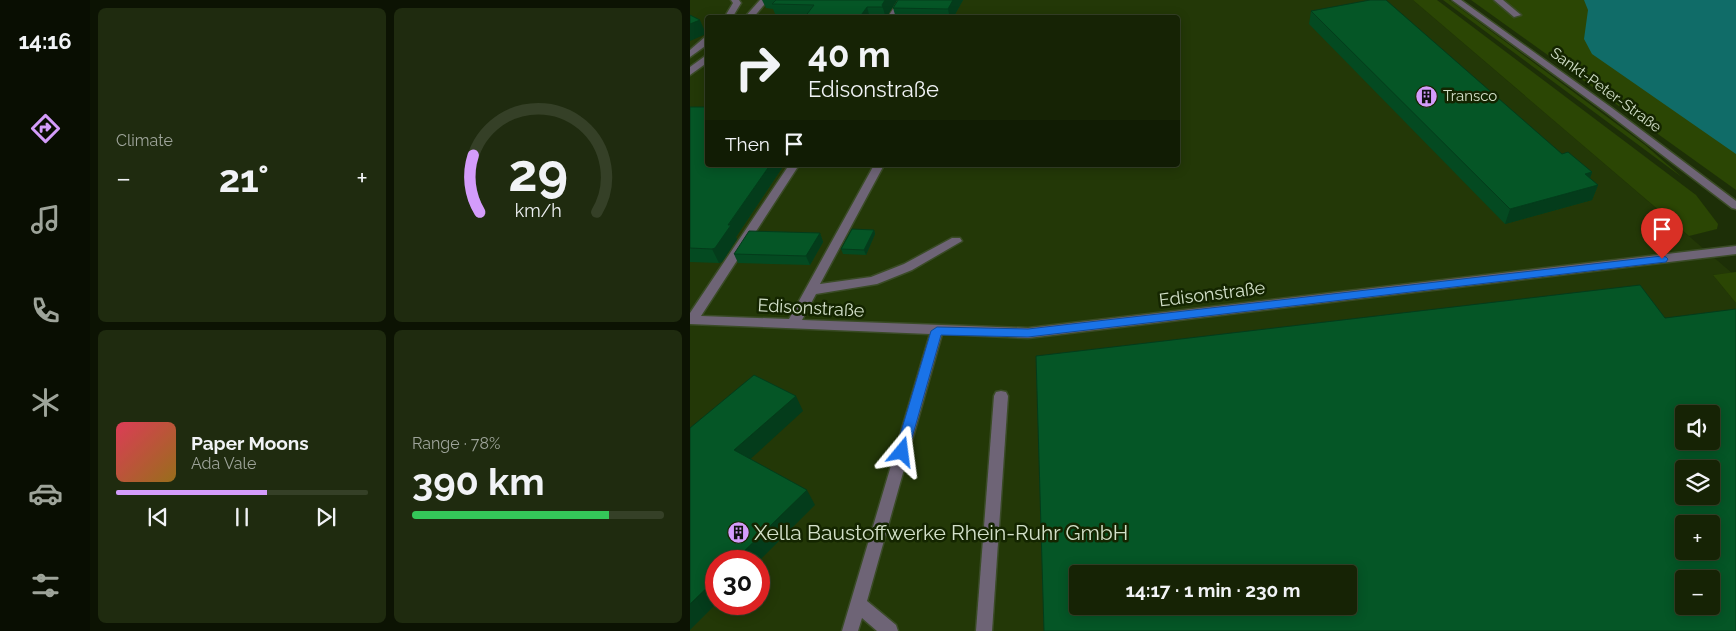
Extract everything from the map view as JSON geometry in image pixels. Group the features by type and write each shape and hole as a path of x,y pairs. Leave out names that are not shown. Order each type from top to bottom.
{"street":[{"path":"730,15 737,3 735,0"},
{"path":"751,15 764,0"},
{"path":"893,15 903,0"},
{"name":"Sankt-Peter-Straße","path":"1456,0 1609,110 1736,206"},
{"path":"1498,0 1517,15"},
{"path":"690,54 705,42"},
{"path":"690,72 705,59"},
{"path":"691,320 793,167"},
{"path":"793,324 878,167"},
{"path":"811,290 873,281 908,267 956,241"},
{"name":"Edisonstraße","path":"691,320 937,331 1028,333 1736,250"},
{"path":"850,631 937,331"},
{"path":"984,631 1001,396"},
{"path":"858,604 890,631"}],"shaded area":[{"path":"690,0 1413,0 1732,273 1713,275 1736,303 1736,631 690,631"},
{"path":"1413,0 1437,0 1696,195 1718,224 1717,229 1689,236"},
{"path":"1443,0 1449,0 1645,145 1683,178"},
{"path":"1471,0 1736,0 1736,190"},
{"path":"1736,272 1736,303 1713,275"}],"water":[{"path":"1584,0 1736,0 1736,154 1592,54 1584,39 1588,10"}],"building":[{"path":"776,0 885,0 882,5 883,7 867,7 861,15 806,15 814,5 772,4"},
{"path":"898,0 953,0 948,9 893,8"},
{"name":"Transco","path":"1370,0 1386,0 1562,154 1568,152 1592,172 1585,174 1598,185 1510,209 1311,11"},
{"path":"690,15 700,20 690,24"},
{"path":"690,107 705,107 705,167 769,167 728,225 731,225 715,248 690,248"},
{"path":"852,229 874,230 864,250 841,249"},
{"path":"749,231 820,233 806,256 734,254"},
{"path":"1640,285 1665,318 1736,309 1736,631 1044,631 1036,356"},
{"name":"Xella Baustoffwerke Rhein-Ruhr GmbH","path":"754,375 796,396 734,450 807,490 745,550 705,550 705,590 690,604 690,428"}],"place":[{"name":"Transco","path":"1427,96"},
{"name":"Xella Baustoffwerke Rhein-Ruhr GmbH","path":"738,533"}],"route":[{"path":"902,452 937,331 1028,333 1662,259"}]}
